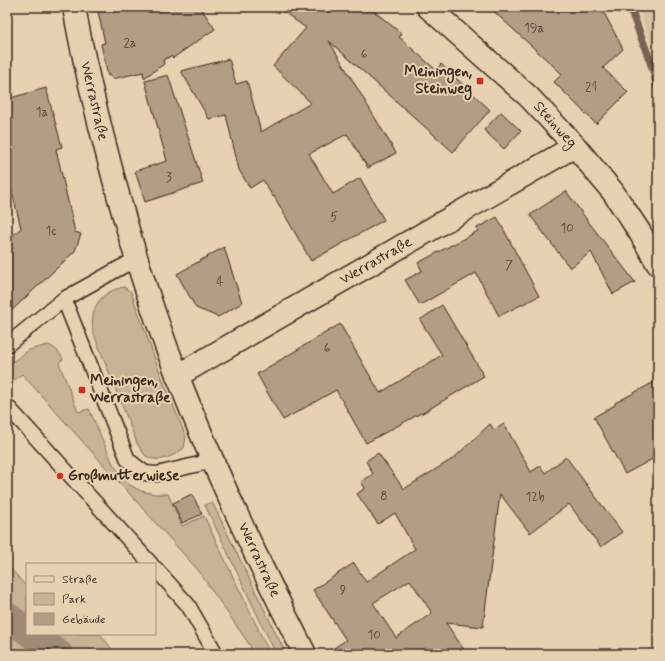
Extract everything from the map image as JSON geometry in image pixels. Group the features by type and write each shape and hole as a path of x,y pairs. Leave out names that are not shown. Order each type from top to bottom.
{"street":[{"name":"Werrastraße","path":"74,7 96,114 136,258 177,376 212,461 266,577 305,654"},
{"name":"Steinweg","path":"428,7 529,97 574,146 614,192 658,264"},
{"name":"Werrastraße","path":"177,376 574,146"}],"lane":[{"path":"7,345 64,299 136,258"},
{"path":"64,299 128,460 145,473 158,474 212,461"},
{"path":"7,406 150,563"},
{"path":"156,569 188,605 216,654"}],"shaded area":[{"path":"638,7 658,7 658,66"}],"green space":[{"path":"124,287 131,292 160,373 186,437 184,448 176,454 166,458 151,458 142,452 137,443 93,332 93,316 98,302 108,293 115,289"},
{"path":"48,345 57,350 63,359 59,363 78,412 89,409 113,464 128,484 141,491 155,494 168,494 182,526 204,516 270,654 245,654 251,647 198,570 22,374 7,387 7,366 29,350"},
{"path":"212,502 286,654 276,654 205,505"},
{"path":"7,565 26,586 26,635 101,635 116,654 7,654"}],"building":[{"path":"97,7 200,7 215,29 173,58 171,56 163,60 164,64 144,78 143,72 112,79 111,75 108,76 101,44 105,43"},
{"path":"277,7 369,7 402,34 399,37 436,70 441,64 490,110 453,152 329,41 396,153 368,168 347,134 309,154 333,194 360,178 384,220 311,261 274,196 273,197 263,180 250,188 239,170 226,115 209,119 181,71 229,59 236,84 247,81 261,132 311,103 273,66 306,28"},
{"path":"489,7 601,7 623,49 603,68 628,92 596,124 554,82 562,74"},
{"path":"168,75 203,183 145,202 135,171 167,161 145,81"},
{"path":"46,88 62,147 56,149 75,232 81,234 75,251 7,315 7,241 21,228 7,171 7,99"},
{"path":"501,112 521,131 504,149 484,130"},
{"path":"566,191 635,282 613,294 591,252 570,268 530,215"},
{"path":"497,217 539,296 499,316 476,273 420,305 405,280 422,271 418,263 478,231 477,228"},
{"path":"224,247 242,303 218,317 196,308 177,274"},
{"path":"442,305 484,376 421,414 366,443 336,390 283,420 257,374 340,324 380,393 442,355 420,320"},
{"path":"658,380 658,456 625,474 594,417 615,405 615,403"},
{"path":"490,424 494,430 504,424 531,472 540,466 545,473 566,457 622,532 601,547 569,504 530,533 500,494 483,627 446,623 467,654 325,654 346,640 313,590 354,563 366,582 415,549 395,513 378,524 357,494 365,488 361,482 373,474 366,461 378,453 404,489 454,458","holes":["410,580 432,613 396,638 373,603"]},
{"path":"192,494 202,514 182,523 173,503"}],"waterway":[{"path":"630,7 653,69 658,89"},
{"path":"7,616 26,630"},
{"path":"32,635 59,654"}],"place":[{"name":"Meiningen, Steinweg","path":"480,81"},
{"name":"Meiningen, Werrastraße","path":"82,390"},
{"name":"Großmutterwiese","path":"60,476"}]}
